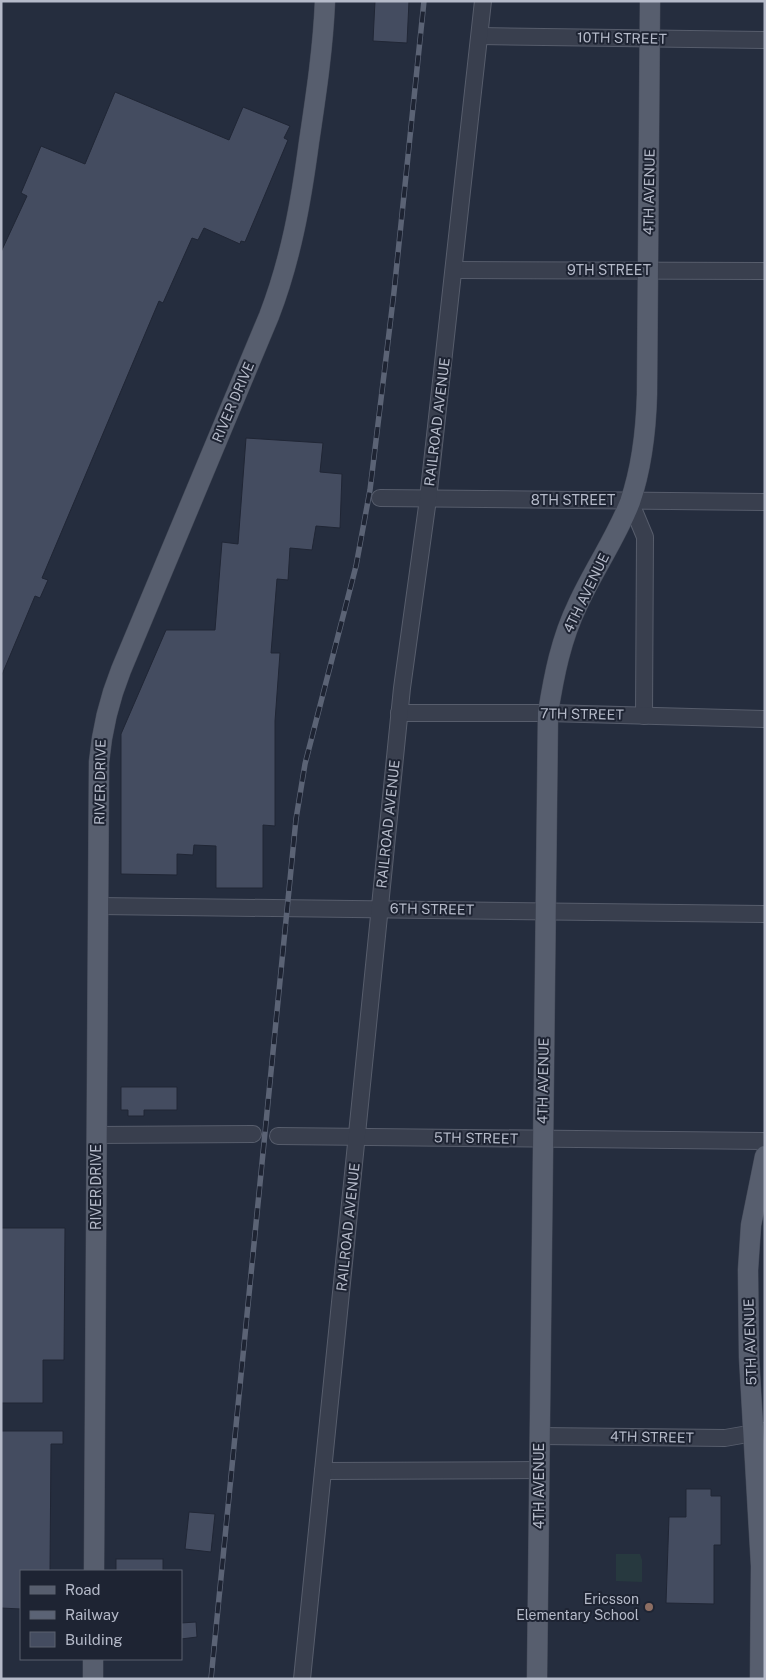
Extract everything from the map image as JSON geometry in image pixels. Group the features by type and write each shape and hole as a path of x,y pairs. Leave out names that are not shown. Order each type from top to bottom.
{"main road":[{"name":"RIVER DRIVE","path":"94,1570 99,762 104,723 110,699 124,664 269,316 285,273 302,196 323,44 325,1"},
{"name":"4TH AVENUE","path":"537,1679 548,714 554,675 568,626 587,586 614,538 630,501 640,468 647,418 650,1"},
{"name":"5TH AVENUE","path":"760,1679 759,1432 749,1357 748,1270 751,1225 765,1156"},
{"path":"93,1660 93,1679"}],"street":[{"name":"RAILROAD AVENUE","path":"302,1679 399,713 428,499 483,1"},
{"name":"10TH STREET","path":"480,36 765,40"},
{"name":"9TH STREET","path":"454,270 765,271"},
{"name":"8TH STREET","path":"380,498 765,502"},
{"path":"630,501 644,538 644,716"},
{"name":"7TH STREET","path":"399,713 765,719"},
{"name":"6TH STREET","path":"99,906 765,914"},
{"path":"96,1135 253,1134"},
{"name":"5TH STREET","path":"278,1136 765,1141"},
{"name":"4TH STREET","path":"540,1436 725,1438 759,1432"},
{"path":"323,1470 539,1470"}],"shaded area":[{"path":"616,1554 640,1554 642,1560 642,1582 616,1581"}],"building":[{"path":"375,1 409,1 407,43 373,41"},
{"path":"115,92 229,140 243,107 290,126 284,138 288,140 245,242 241,241 240,244 204,228 198,240 192,238 163,303 159,301 42,578 48,580 40,598 35,596 1,677 1,252 27,196 21,193 41,146 85,164"},
{"path":"246,438 323,443 320,472 342,474 340,528 316,526 312,550 290,548 288,580 277,579 271,653 280,653 275,721 275,826 263,825 263,888 216,888 216,846 194,845 193,855 177,854 177,875 121,874 121,734 166,630 215,630 222,542 238,544"},
{"path":"121,1087 177,1087 177,1110 144,1110 144,1116 128,1116 128,1110 121,1110"},
{"path":"1,1228 65,1228 64,1360 43,1360 43,1403 1,1403"},
{"path":"1,1431 63,1431 63,1444 51,1444 50,1570 20,1570 20,1609 1,1608"},
{"path":"686,1489 711,1489 711,1496 721,1496 721,1545 714,1545 714,1604 666,1603 669,1517 686,1517"},
{"path":"189,1512 215,1514 211,1552 185,1549"},
{"path":"116,1559 163,1559 163,1570 116,1570"},
{"path":"196,1622 197,1637 182,1639 182,1623"}],"railway":[{"path":"211,1679 296,819 305,764 356,566 370,490 394,292 424,1"}],"place":[{"name":"Ericsson Elementary School","path":"649,1607"}]}
